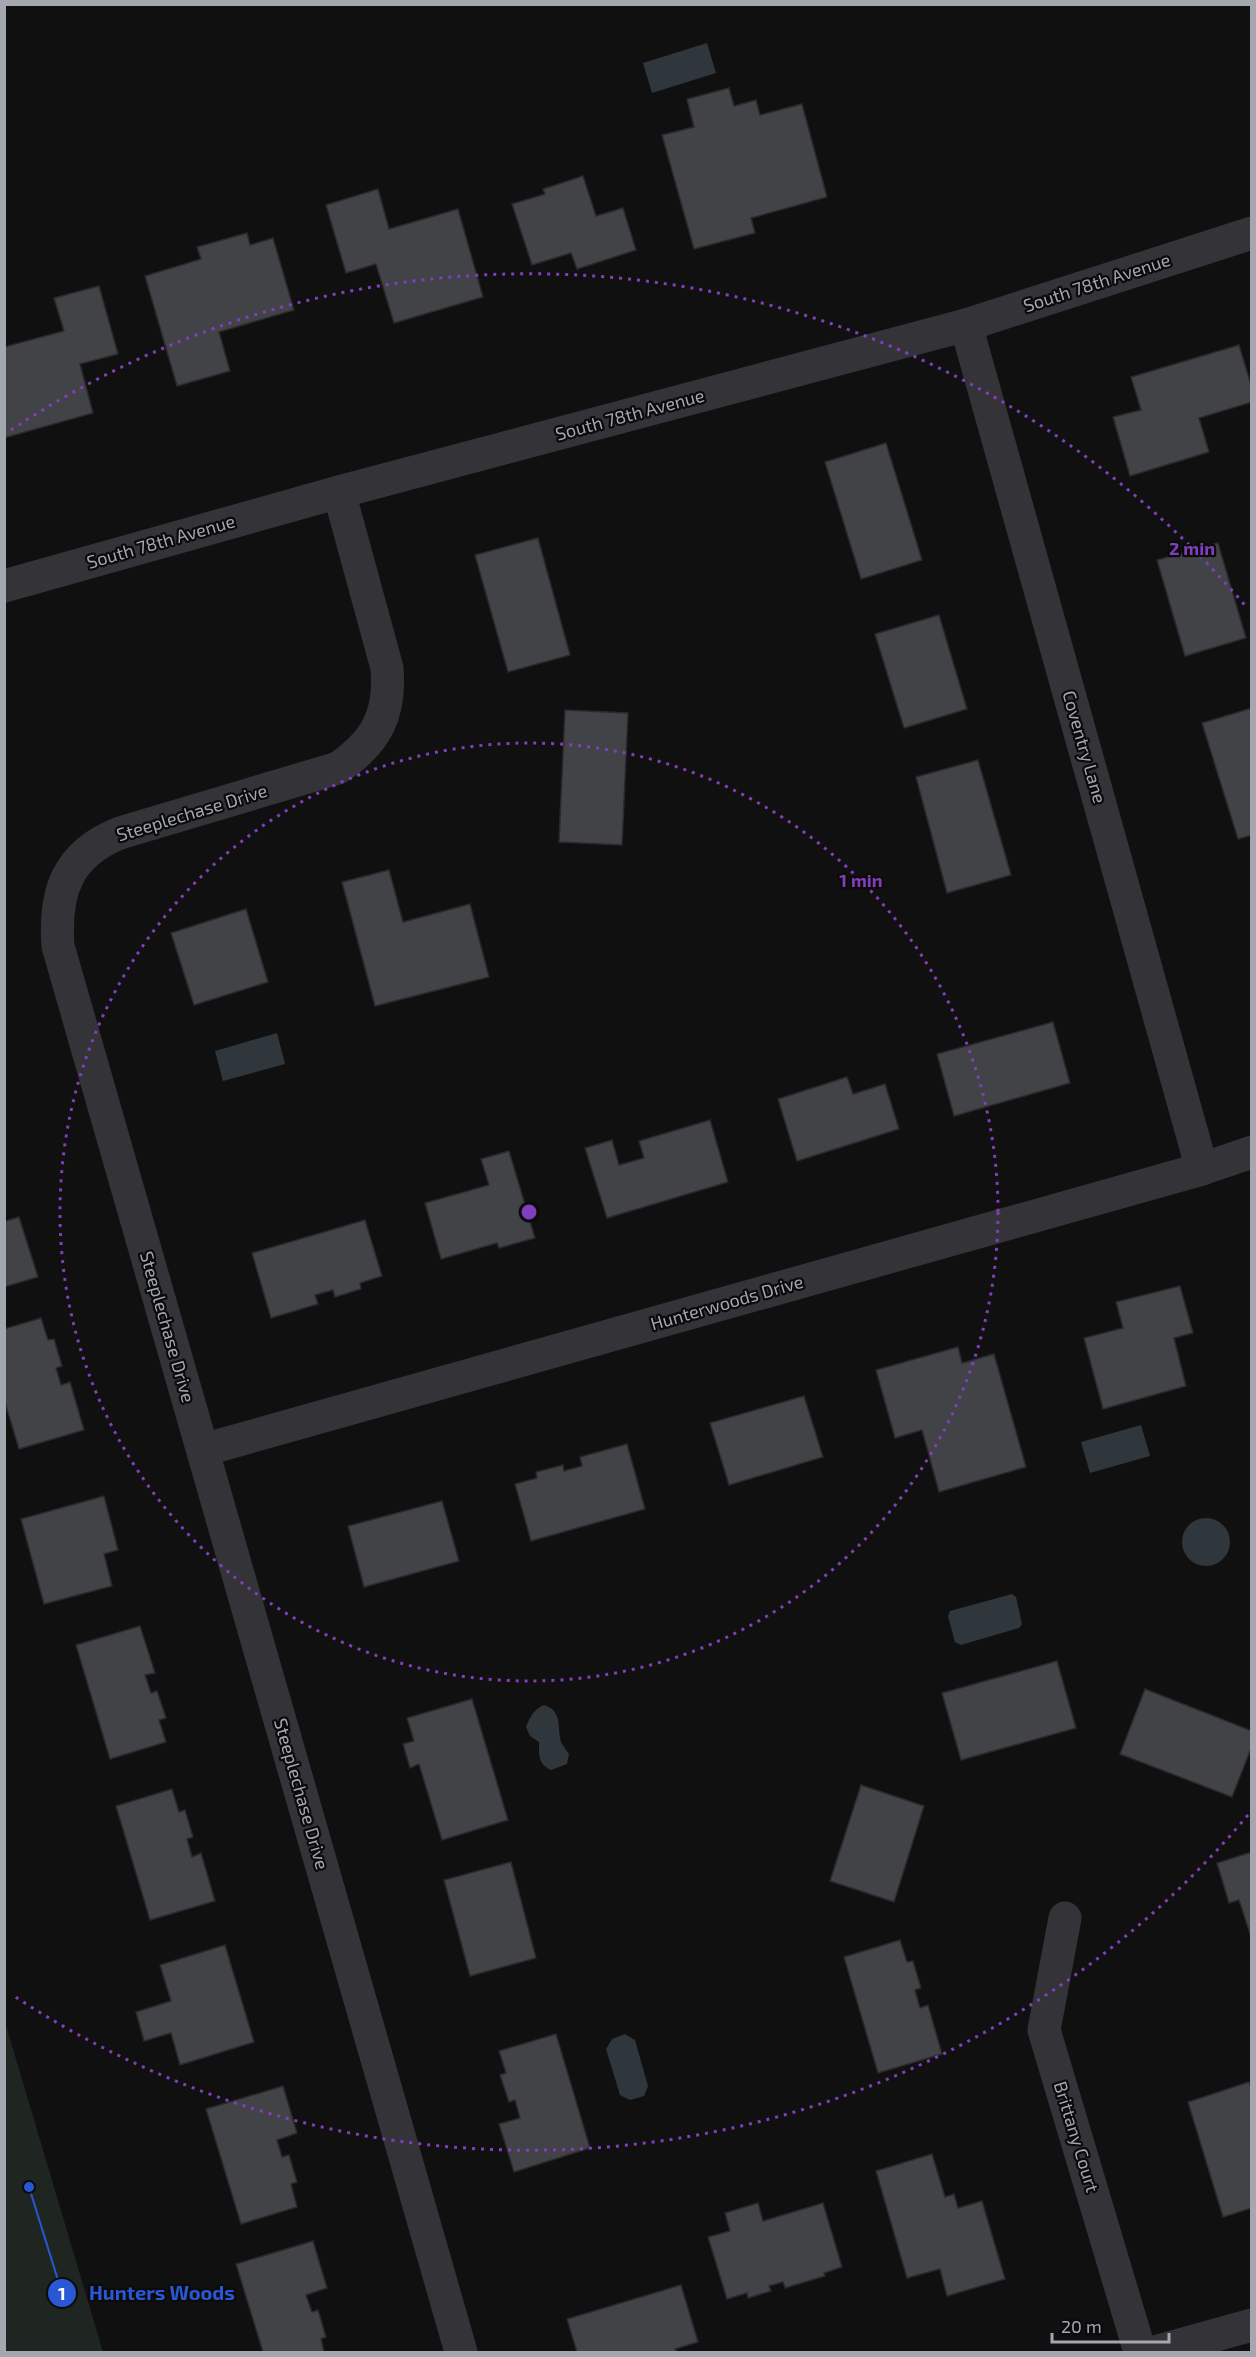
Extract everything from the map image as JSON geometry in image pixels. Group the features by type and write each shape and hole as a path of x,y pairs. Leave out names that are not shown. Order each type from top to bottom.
{"street":[{"name":"South 78th Avenue","path":"4,586 339,492 966,325 1251,233"},
{"name":"Coventry Lane","path":"966,325 1202,1169"},
{"name":"Steeplechase Drive","path":"339,492 387,668 389,690 385,713 369,743 355,757 338,768 103,840 81,857 67,877 60,897 56,921 58,946 461,2352"},
{"name":"Hunterwoods Drive","path":"202,1450 1202,1169 1251,1152"},
{"name":"Brittany Court","path":"1065,1918 1044,2030 1140,2352"},
{"path":"1155,2352 1251,2325"}],"shaded area":[{"path":"707,43 716,73 652,93 643,63"},
{"path":"277,1033 285,1064 223,1081 215,1051"},
{"path":"1141,1425 1150,1456 1090,1473 1081,1442"},
{"path":"1201,1518 1211,1518 1223,1525 1230,1537 1230,1547 1223,1559 1211,1566 1201,1566 1186,1555 1182,1547 1182,1537 1193,1522"},
{"path":"1012,1594 1016,1597 1022,1624 1019,1628 961,1645 955,1642 948,1616 950,1611"},
{"path":"544,1705 557,1715 561,1742 569,1754 567,1764 551,1770 541,1762 539,1742 530,1736 526,1727 533,1714"},
{"path":"5,2022 103,2352 5,2352"},
{"path":"625,2034 635,2040 648,2086 644,2096 630,2100 620,2095 606,2049 612,2039"}],"building":[{"path":"729,88 734,106 756,100 760,115 802,104 827,197 751,218 755,233 694,249 662,135 694,127 687,99"},
{"path":"583,176 596,216 623,208 636,250 577,269 571,253 532,265 512,204 545,194 543,189"},
{"path":"378,189 389,229 458,209 483,297 394,323 376,264 346,273 326,205"},
{"path":"247,233 250,245 273,238 294,310 219,332 230,371 177,386 145,276 201,259 197,247"},
{"path":"99,286 118,354 80,364 93,413 4,438 4,347 64,331 54,298"},
{"path":"1239,345 1252,388 1252,402 1199,418 1209,452 1130,476 1113,417 1141,410 1131,377"},
{"path":"886,443 922,560 861,579 825,462"},
{"path":"538,538 570,655 508,672 475,555"},
{"path":"1218,543 1246,638 1185,656 1157,560"},
{"path":"939,615 967,709 904,728 875,634"},
{"path":"1252,708 1252,835 1238,839 1202,723"},
{"path":"565,710 628,713 622,845 559,842"},
{"path":"978,760 1011,875 947,893 916,777"},
{"path":"389,870 403,922 470,904 489,977 375,1006 342,882"},
{"path":"246,909 268,982 194,1005 171,933"},
{"path":"1053,1022 1070,1083 954,1116 937,1054"},
{"path":"847,1077 853,1094 885,1084 899,1129 797,1161 778,1099"},
{"path":"710,1120 728,1182 607,1218 585,1148 612,1140 619,1165 644,1158 639,1141"},
{"path":"509,1151 535,1238 499,1248 497,1243 441,1259 425,1203 489,1185 481,1159"},
{"path":"4,1216 6,1221 19,1217 38,1277 4,1287"},
{"path":"365,1220 382,1276 360,1283 361,1289 335,1297 333,1290 315,1295 318,1304 271,1318 252,1253"},
{"path":"1180,1286 1193,1333 1174,1338 1186,1386 1103,1409 1084,1338 1123,1328 1116,1302"},
{"path":"41,1318 48,1340 54,1339 62,1366 56,1368 61,1385 70,1382 84,1430 19,1449 4,1399 4,1329"},
{"path":"958,1347 962,1363 994,1354 1026,1467 939,1492 922,1430 895,1438 876,1370"},
{"path":"804,1396 823,1457 729,1485 710,1423"},
{"path":"627,1444 645,1509 531,1541 515,1484 537,1478 536,1472 563,1465 564,1471 582,1466 580,1457"},
{"path":"104,1496 118,1550 104,1554 112,1586 44,1604 21,1519"},
{"path":"442,1501 459,1561 364,1587 348,1526"},
{"path":"140,1626 155,1673 145,1675 151,1693 157,1691 166,1718 159,1720 166,1742 110,1759 76,1645"},
{"path":"1057,1661 1076,1728 961,1760 942,1693"},
{"path":"1145,1689 1252,1731 1252,1746 1232,1797 1120,1754"},
{"path":"472,1699 508,1820 442,1840 419,1764 410,1768 403,1744 414,1741 407,1718"},
{"path":"861,1785 924,1806 894,1902 830,1881"},
{"path":"172,1789 179,1812 185,1810 193,1837 187,1839 192,1857 201,1853 215,1901 150,1920 116,1806"},
{"path":"1252,1852 1252,1940 1239,1900 1229,1903 1217,1863"},
{"path":"511,1862 536,1958 470,1976 444,1880"},
{"path":"900,1940 907,1962 913,1961 921,1988 915,1990 920,2008 928,2005 942,2054 878,2073 844,1957"},
{"path":"225,1945 254,2042 180,2065 171,2033 144,2041 136,2012 171,2001 160,1965"},
{"path":"556,2034 590,2148 514,2172 499,2124 520,2118 515,2100 509,2102 500,2075 506,2073 499,2051"},
{"path":"1249,2082 1252,2090 1252,2208 1223,2217 1188,2102"},
{"path":"283,2086 297,2133 277,2140 282,2157 289,2155 297,2182 291,2184 297,2207 241,2224 206,2109"},
{"path":"932,2154 945,2197 954,2194 958,2208 982,2201 1005,2279 947,2296 940,2269 907,2278 876,2171"},
{"path":"758,2203 763,2221 823,2203 842,2267 824,2273 825,2276 785,2288 783,2282 769,2286 771,2291 748,2298 747,2293 727,2299 708,2237 730,2231 725,2213"},
{"path":"313,2241 327,2288 306,2295 312,2312 318,2310 326,2337 321,2339 324,2352 263,2352 236,2264"},
{"path":"681,2285 698,2342 675,2349 677,2352 577,2352 567,2319"}],"place":[{"name":"Hunters Woods","path":"29,2187"}]}
